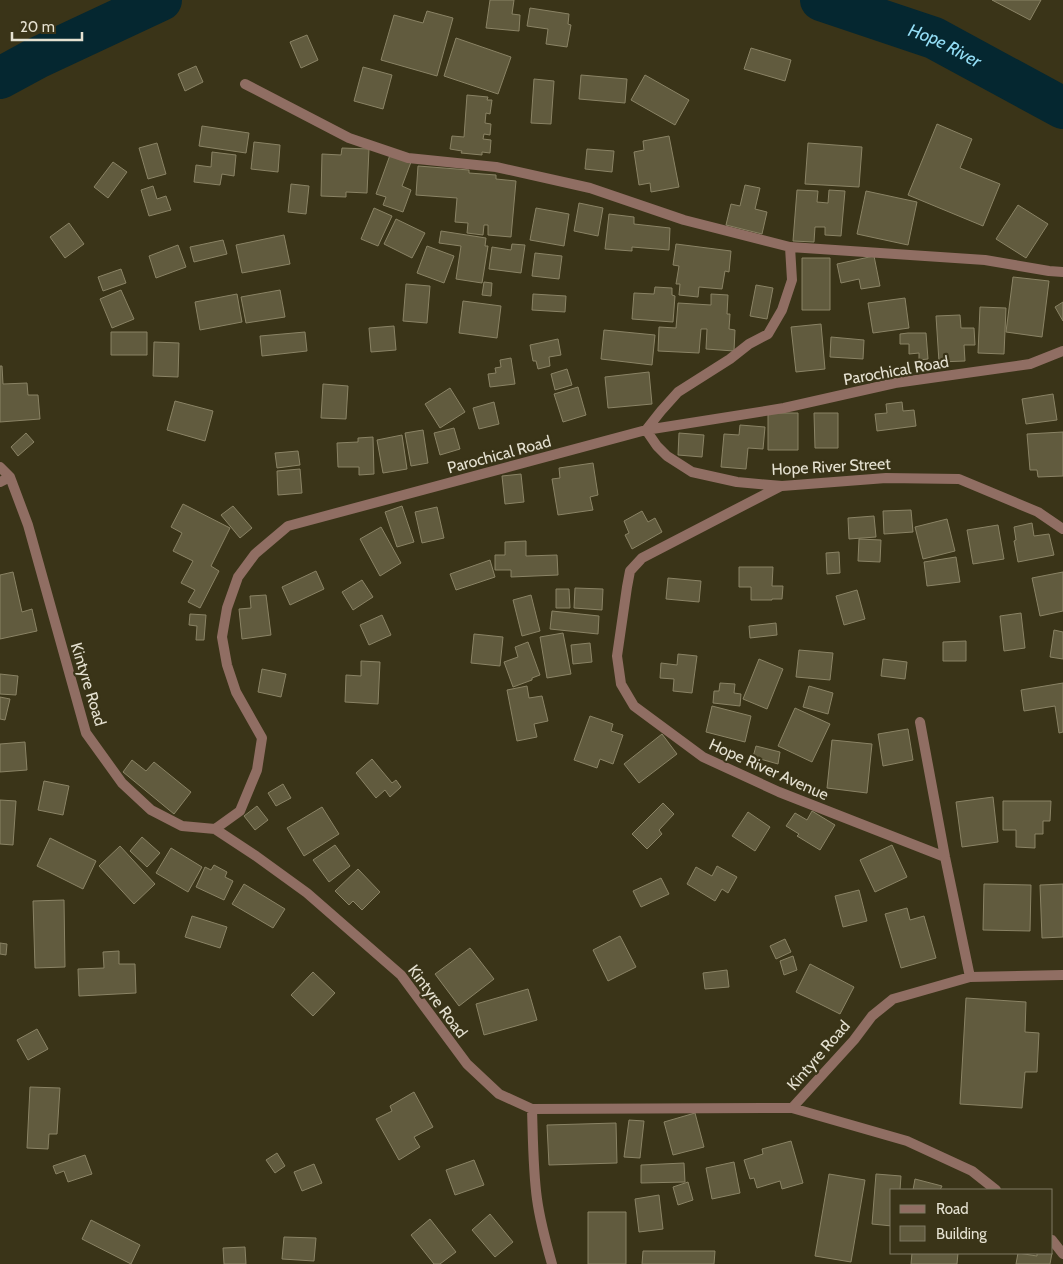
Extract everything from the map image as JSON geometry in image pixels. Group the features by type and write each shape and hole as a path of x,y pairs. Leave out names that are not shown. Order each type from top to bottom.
{"street":[{"path":"245,84 349,138 408,158 496,167 590,188 684,220 790,247 986,260 1063,272"},
{"path":"646,430 678,392 730,359 749,344 768,334 782,310 792,280 790,247"},
{"name":"Parochical Road","path":"215,829 240,811 257,770 262,738 236,692 227,665 222,637 227,608 238,576 255,554 288,526 646,430 784,408 895,383 1030,364 1063,351"},
{"name":"Hope River Street","path":"646,430 656,446 667,456 692,472 737,482 782,486 886,478 959,479 1038,512 1063,529"},
{"name":"Kintyre Road","path":"0,467 10,477 28,524 86,733 122,783 151,810 182,826 215,829 307,893 401,975 467,1064 499,1094 532,1109 792,1108 854,1040 872,1016 893,999 970,977 1063,975"},
{"path":"0,482 10,477"},
{"name":"Hope River Avenue","path":"782,486 642,558 630,571 617,656 621,684 634,706 703,758 779,792 945,857"},
{"path":"920,722 970,977"},
{"path":"792,1108 907,1142 972,1171 995,1189"},
{"path":"532,1109 537,1199 552,1264"},
{"path":"1053,1241 1063,1254"}],"building":[{"path":"490,0 514,0 512,14 520,15 519,31 486,28"},
{"path":"992,0 1041,0 1030,20"},
{"path":"530,8 569,14 568,24 571,25 567,47 546,44 548,29 527,26"},
{"path":"427,11 453,18 437,76 381,60 394,15 423,23"},
{"path":"307,35 318,60 301,68 290,42"},
{"path":"456,38 511,57 498,94 444,76"},
{"path":"751,48 791,60 785,81 744,69"},
{"path":"196,66 203,82 185,91 178,74"},
{"path":"363,67 392,75 383,109 354,101"},
{"path":"581,75 627,79 625,103 579,99"},
{"path":"645,75 689,100 675,125 631,100"},
{"path":"534,79 554,81 551,124 531,123"},
{"path":"467,95 488,97 487,100 492,100 490,114 486,113 485,123 491,124 490,135 484,134 483,139 491,140 490,153 482,152 482,155 461,153 462,151 450,149 452,136 464,137"},
{"path":"937,124 972,139 960,168 1000,184 983,226 908,195"},
{"path":"202,126 249,133 246,153 199,146"},
{"path":"669,136 679,187 651,192 650,183 639,185 634,152 644,150 643,141"},
{"path":"254,142 280,145 278,172 251,169"},
{"path":"157,143 166,174 148,179 139,148"},
{"path":"808,143 862,147 859,187 805,184"},
{"path":"342,148 369,149 367,193 346,192 346,197 321,196 322,154 341,155"},
{"path":"587,149 614,151 612,172 585,169"},
{"path":"212,152 236,155 234,176 222,174 220,185 194,182 196,165 211,167"},
{"path":"390,155 411,162 402,186 411,190 403,212 383,205 386,197 376,194"},
{"path":"113,162 127,172 108,198 94,187"},
{"path":"418,166 469,170 469,173 496,175 496,179 516,181 511,237 488,235 488,225 484,225 483,235 467,233 468,223 455,222 457,198 416,195"},
{"path":"291,184 309,186 306,214 288,212"},
{"path":"745,185 760,188 755,209 767,212 762,234 726,225 731,204 740,206"},
{"path":"153,186 157,199 166,196 171,210 149,216 141,190"},
{"path":"797,190 818,191 817,202 828,203 829,190 845,191 841,236 825,235 825,227 815,227 814,242 793,241"},
{"path":"866,191 917,202 908,245 857,234"},
{"path":"579,203 603,208 598,236 574,231"},
{"path":"1018,205 1048,224 1026,258 996,239"},
{"path":"374,208 392,216 378,246 361,239"},
{"path":"536,208 569,214 564,246 530,240"},
{"path":"609,214 634,217 634,224 670,228 669,250 632,247 632,251 605,249"},
{"path":"396,219 425,233 412,258 384,244"},
{"path":"69,223 84,244 65,258 50,237"},
{"path":"441,231 486,238 485,246 488,246 482,283 456,279 461,246 439,243"},
{"path":"284,235 290,264 242,273 236,245"},
{"path":"223,240 227,254 194,262 190,247"},
{"path":"512,244 525,245 521,273 489,269 492,247 511,250"},
{"path":"676,244 731,251 729,272 725,271 722,289 699,287 698,297 679,295 680,284 676,284 679,266 673,265"},
{"path":"178,245 186,267 156,278 149,256"},
{"path":"427,246 454,256 444,283 417,273"},
{"path":"535,253 562,256 559,279 532,276"},
{"path":"874,256 880,286 861,289 859,279 841,283 837,264"},
{"path":"802,258 830,258 830,310 802,310"},
{"path":"121,269 126,283 103,291 98,277"},
{"path":"1013,277 1049,281 1042,337 1006,332"},
{"path":"484,282 492,283 491,296 482,295"},
{"path":"406,284 430,286 427,323 403,321"},
{"path":"756,285 773,288 767,319 750,316"},
{"path":"655,287 672,288 672,295 675,296 673,322 632,319 634,293 654,294"},
{"path":"121,290 134,319 112,328 100,299"},
{"path":"280,290 285,317 246,323 241,297"},
{"path":"237,294 242,322 200,330 195,302"},
{"path":"533,294 566,296 565,312 532,310"},
{"path":"711,294 728,295 727,314 730,314 729,329 735,330 734,351 706,349 707,329 701,329 699,353 658,351 659,327 676,328 678,303 711,305"},
{"path":"905,298 909,328 873,333 868,303"},
{"path":"463,301 501,306 497,338 459,333"},
{"path":"1063,302 1063,321 1055,307"},
{"path":"980,307 1006,308 1004,354 978,353"},
{"path":"960,315 961,328 974,328 975,345 964,345 965,361 939,362 936,316"},
{"path":"821,324 825,369 796,372 791,327"},
{"path":"394,326 396,350 371,352 369,328"},
{"path":"604,330 655,335 652,365 601,359"},
{"path":"111,332 147,332 147,355 111,355"},
{"path":"305,332 307,351 262,356 260,336"},
{"path":"926,333 928,359 919,360 919,353 909,354 909,344 900,344 900,334"},
{"path":"831,337 864,340 863,359 830,357"},
{"path":"558,339 561,355 549,357 550,366 538,369 536,361 533,361 530,345"},
{"path":"154,342 179,343 178,377 153,376"},
{"path":"511,358 515,384 490,387 488,374 496,373 495,368 501,367 500,360"},
{"path":"0,366 2,366 3,384 27,383 28,395 38,395 40,419 0,422"},
{"path":"567,369 572,385 555,390 551,374"},
{"path":"649,372 652,404 608,408 605,377"},
{"path":"323,384 348,386 346,419 321,418"},
{"path":"578,387 586,415 563,422 554,394"},
{"path":"450,388 465,412 440,428 425,404"},
{"path":"1053,394 1057,420 1026,424 1022,399"},
{"path":"175,401 213,411 205,441 167,430"},
{"path":"494,402 499,424 479,429 473,408"},
{"path":"902,402 903,411 914,410 916,426 877,431 875,414 887,413 886,404"},
{"path":"768,413 798,413 798,450 768,450"},
{"path":"814,413 838,413 838,448 815,448"},
{"path":"740,425 765,427 763,449 748,448 746,469 721,467 724,434 739,435"},
{"path":"454,428 460,449 440,455 434,433"},
{"path":"423,430 428,463 411,466 405,433"},
{"path":"1063,432 1063,476 1038,477 1037,470 1030,470 1027,434"},
{"path":"26,433 34,442 18,456 11,447"},
{"path":"679,433 704,435 702,457 678,455"},
{"path":"402,435 407,469 383,473 377,440"},
{"path":"373,437 374,474 359,475 359,467 338,467 337,443 358,442 358,438"},
{"path":"298,451 300,465 277,468 275,453"},
{"path":"593,463 598,495 590,497 593,510 558,515 552,479 560,478 559,468"},
{"path":"300,469 302,493 278,495 277,471"},
{"path":"521,474 524,502 505,504 502,476"},
{"path":"183,504 230,528 211,566 219,571 200,608 188,602 195,590 181,583 193,561 173,551 182,533 171,527"},
{"path":"233,506 252,528 240,538 221,515"},
{"path":"402,506 414,542 397,547 385,512"},
{"path":"437,507 444,538 422,543 415,512"},
{"path":"911,510 913,532 884,534 883,511"},
{"path":"642,511 648,522 655,518 662,532 632,549 625,535 629,533 624,521"},
{"path":"874,516 876,537 849,539 848,518"},
{"path":"947,519 955,551 923,559 915,527"},
{"path":"1032,523 1034,536 1049,534 1054,555 1018,562 1014,541 1016,540 1014,527"},
{"path":"998,525 1004,559 973,564 967,530"},
{"path":"381,527 401,563 380,576 360,539"},
{"path":"859,539 881,540 880,562 858,561"},
{"path":"526,541 526,556 557,555 558,575 511,577 511,570 495,570 495,555 505,555 505,542"},
{"path":"839,552 840,573 827,574 826,553"},
{"path":"956,557 960,582 927,586 924,562"},
{"path":"490,560 495,577 456,590 450,574"},
{"path":"739,567 773,567 772,586 783,586 782,599 751,600 751,587 739,587"},
{"path":"316,571 324,589 290,605 282,587"},
{"path":"13,572 22,612 32,609 37,631 0,639 0,575"},
{"path":"1063,572 1063,611 1040,616 1032,578"},
{"path":"668,578 701,581 699,602 666,599"},
{"path":"362,580 373,597 353,610 342,592"},
{"path":"575,588 603,589 602,610 574,608"},
{"path":"556,589 569,589 570,608 556,608"},
{"path":"857,590 865,619 844,625 836,596"},
{"path":"266,595 271,635 242,639 239,609 251,608 250,596"},
{"path":"531,595 540,631 522,636 513,600"},
{"path":"552,611 599,616 598,634 550,629"},
{"path":"1021,613 1025,648 1004,651 1000,616"},
{"path":"190,614 206,615 204,640 196,640 197,626 189,625"},
{"path":"382,615 391,635 369,645 360,625"},
{"path":"776,623 777,635 750,638 749,626"},
{"path":"1054,630 1063,632 1063,659 1050,657"},
{"path":"563,633 571,674 547,678 540,637"},
{"path":"474,634 503,637 500,666 471,663"},
{"path":"966,641 966,661 943,661 943,642"},
{"path":"528,642 540,675 513,687 504,662 518,657 515,647"},
{"path":"590,643 592,662 573,664 571,645"},
{"path":"799,650 833,653 830,680 796,677"},
{"path":"678,654 697,656 692,693 673,691 674,679 660,678 661,663 677,665"},
{"path":"759,659 783,669 767,709 743,699"},
{"path":"883,659 907,662 905,679 881,676"},
{"path":"361,661 380,662 378,704 345,702 346,675 361,676"},
{"path":"262,669 286,674 281,697 258,692"},
{"path":"0,674 18,676 16,695 0,694"},
{"path":"720,683 735,684 734,693 741,694 740,706 713,703 714,691 719,691"},
{"path":"1063,683 1063,732 1059,733 1055,706 1024,711 1021,690"},
{"path":"527,686 529,698 542,696 548,721 534,724 537,737 517,741 507,690"},
{"path":"809,686 833,693 828,714 803,707"},
{"path":"0,697 10,699 5,720 0,719"},
{"path":"712,706 751,716 745,742 706,732"},
{"path":"795,708 830,724 812,762 778,746"},
{"path":"590,716 613,724 611,731 623,735 613,764 600,759 597,768 574,760"},
{"path":"908,729 913,760 883,766 878,734"},
{"path":"662,734 677,754 639,783 624,764"},
{"path":"832,740 872,744 867,793 827,788"},
{"path":"25,742 27,770 0,772 0,744"},
{"path":"756,746 780,752 778,764 753,757"},
{"path":"372,759 392,783 396,780 401,787 390,797 385,790 376,798 356,773"},
{"path":"132,760 146,771 154,762 191,792 174,814 123,772"},
{"path":"44,781 69,786 63,815 38,810"},
{"path":"283,784 291,798 276,806 268,793"},
{"path":"993,797 998,842 962,847 956,802"},
{"path":"0,800 16,801 13,845 0,844"},
{"path":"1003,801 1051,801 1050,821 1043,821 1043,834 1035,834 1035,848 1016,847 1016,830 1003,830"},
{"path":"663,803 674,814 659,830 662,834 647,849 632,834"},
{"path":"257,806 268,820 255,830 244,816"},
{"path":"322,807 339,834 304,856 287,828"},
{"path":"812,811 835,825 820,850 797,836 799,834 786,826 795,813 807,820"},
{"path":"748,812 770,827 755,851 732,836"},
{"path":"142,837 160,853 147,867 130,851"},
{"path":"50,838 96,861 83,889 37,866"},
{"path":"335,845 350,866 329,882 313,860"},
{"path":"892,845 907,877 875,892 860,860"},
{"path":"120,846 155,884 134,904 99,866"},
{"path":"171,848 202,867 188,892 156,873"},
{"path":"214,865 227,872 225,877 233,881 224,900 196,887 205,867 211,870"},
{"path":"717,866 737,877 728,893 722,889 715,901 687,884 696,867 712,876"},
{"path":"358,869 380,892 362,910 353,901 349,905 335,891"},
{"path":"661,878 669,894 641,907 633,891"},
{"path":"244,884 285,909 273,928 232,904"},
{"path":"984,884 1031,885 1030,931 983,930"},
{"path":"1063,884 1063,937 1042,938 1040,885"},
{"path":"859,890 867,921 843,927 835,896"},
{"path":"64,900 65,967 35,968 33,901"},
{"path":"907,908 910,920 924,916 936,958 901,968 885,914"},
{"path":"192,916 227,927 220,948 185,937"},
{"path":"620,936 636,967 608,981 593,950"},
{"path":"785,939 791,952 776,959 770,946"},
{"path":"0,943 7,944 6,955 0,954"},
{"path":"470,948 494,979 459,1006 435,974"},
{"path":"119,951 119,964 135,964 136,993 79,996 78,969 104,968 103,952"},
{"path":"793,956 797,970 784,975 780,961"},
{"path":"810,964 854,987 840,1014 796,992"},
{"path":"727,970 729,987 705,989 703,973"},
{"path":"313,972 335,993 313,1016 291,995"},
{"path":"528,989 537,1020 484,1035 476,1004"},
{"path":"966,998 1026,1002 1025,1032 1039,1033 1037,1072 1025,1072 1022,1108 960,1104"},
{"path":"37,1029 48,1049 28,1060 17,1040"},
{"path":"30,1087 60,1088 57,1134 49,1134 48,1149 27,1148"},
{"path":"414,1092 433,1127 414,1137 420,1147 399,1160 376,1119 392,1111 390,1106"},
{"path":"695,1113 704,1147 673,1155 664,1122"},
{"path":"629,1120 644,1121 640,1158 624,1157"},
{"path":"616,1123 617,1163 549,1165 547,1125"},
{"path":"791,1141 803,1183 782,1189 780,1181 757,1188 754,1178 750,1179 744,1160 763,1154 762,1149"},
{"path":"277,1153 285,1166 275,1173 266,1160"},
{"path":"85,1155 92,1174 68,1182 64,1171 56,1174 53,1166"},
{"path":"474,1160 484,1185 455,1195 446,1170"},
{"path":"734,1162 740,1193 712,1199 706,1168"},
{"path":"684,1163 685,1182 641,1183 641,1165"},
{"path":"314,1164 322,1183 302,1191 294,1172"},
{"path":"829,1174 865,1180 851,1262 815,1256"},
{"path":"876,1174 901,1176 900,1189 890,1189 890,1226 872,1224"},
{"path":"915,1179 942,1186 940,1189 913,1189"},
{"path":"688,1182 693,1200 678,1205 673,1187"},
{"path":"659,1195 663,1229 639,1232 635,1199"},
{"path":"588,1212 626,1212 626,1264 588,1264"},
{"path":"490,1214 513,1242 495,1257 472,1230"},
{"path":"430,1219 456,1252 440,1264 434,1264 411,1235"},
{"path":"91,1220 140,1245 131,1264 82,1239"},
{"path":"284,1237 316,1238 314,1261 282,1259"},
{"path":"245,1247 246,1264 224,1264 223,1248"},
{"path":"643,1251 715,1251 714,1264 642,1264"},
{"path":"912,1254 958,1254 957,1264 911,1264"},
{"path":"1018,1254 1037,1256 1037,1254 1052,1254 1050,1264 1016,1264"}],"waterway":[{"name":"Hope River","path":"0,78 37,58 161,0"},
{"name":"Hope River","path":"821,0 934,38 1063,108"}]}
